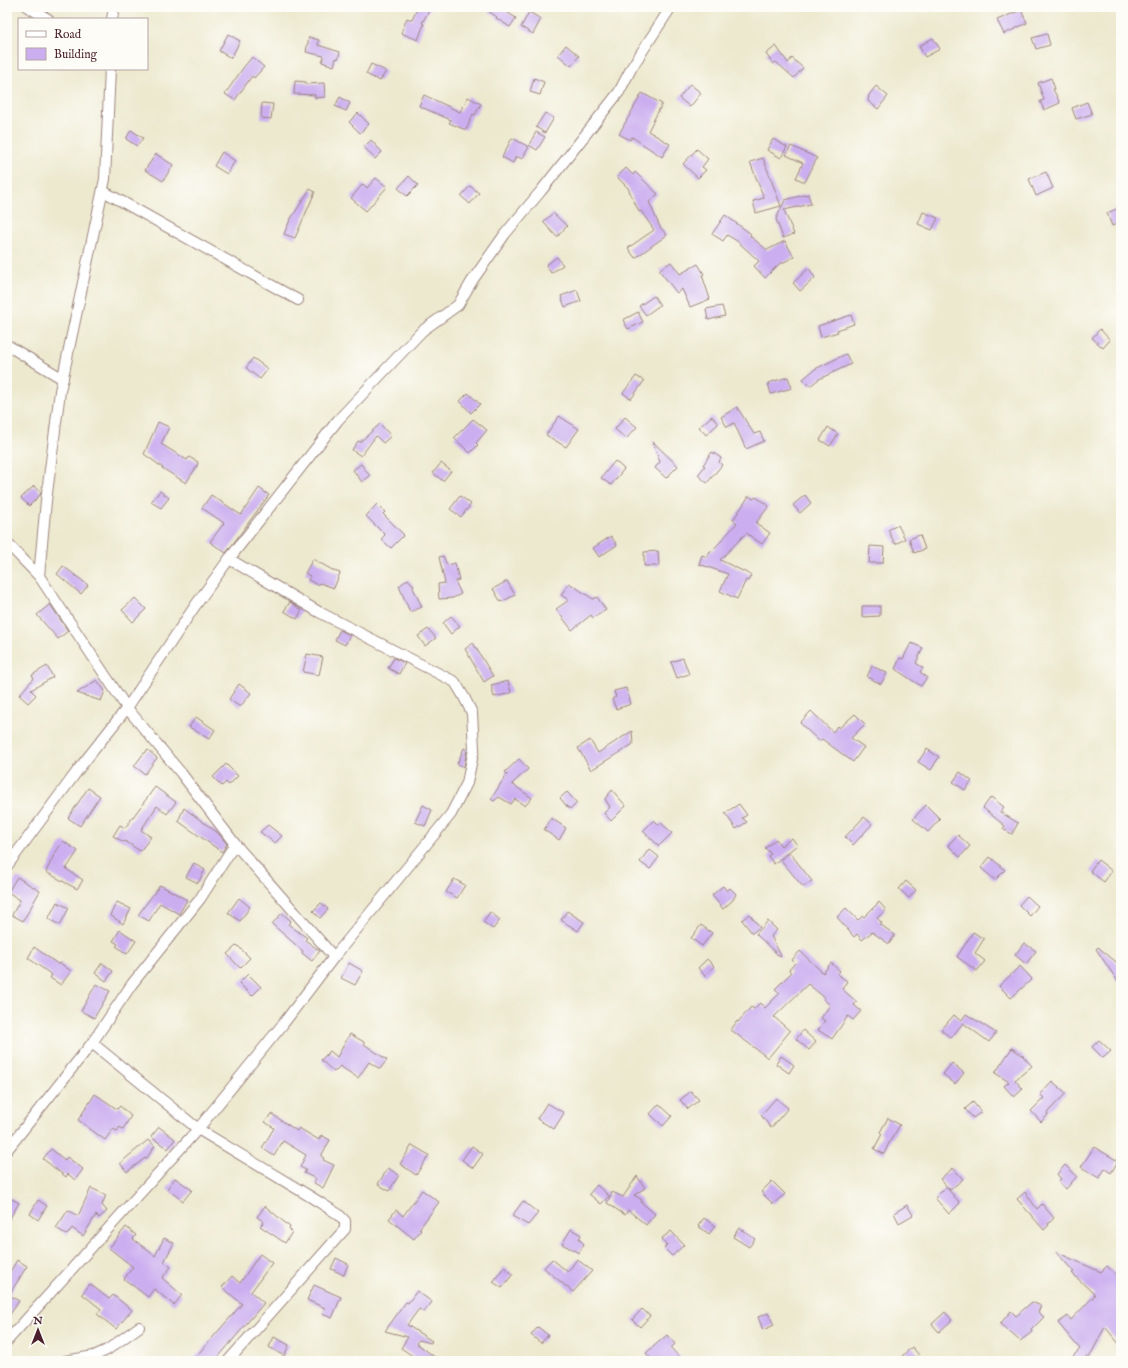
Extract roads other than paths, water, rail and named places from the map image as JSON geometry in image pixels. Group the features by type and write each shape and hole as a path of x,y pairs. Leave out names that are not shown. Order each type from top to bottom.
{"street":[{"path":"28,7 46,18"},
{"path":"112,18 114,7"},
{"path":"7,866 81,766 128,708 195,606 229,559 338,420 422,331 458,305 472,281 505,234 619,92 632,67 671,7"},
{"path":"39,576 48,486 63,379 105,179 110,70"},
{"path":"103,191 298,300"},
{"path":"7,345 63,379"},
{"path":"7,543 39,576 128,708 181,773 235,844 334,956"},
{"path":"7,1341 198,1129 283,1024 334,956 451,814 467,783 474,748 472,714 464,696 455,682 319,612 229,559"},
{"path":"7,1150 92,1043 132,984 200,898 235,844"},
{"path":"92,1043 198,1129 311,1197 338,1214 345,1221 345,1229 228,1361"},
{"path":"65,1361 94,1356 107,1350 139,1327"}]}
